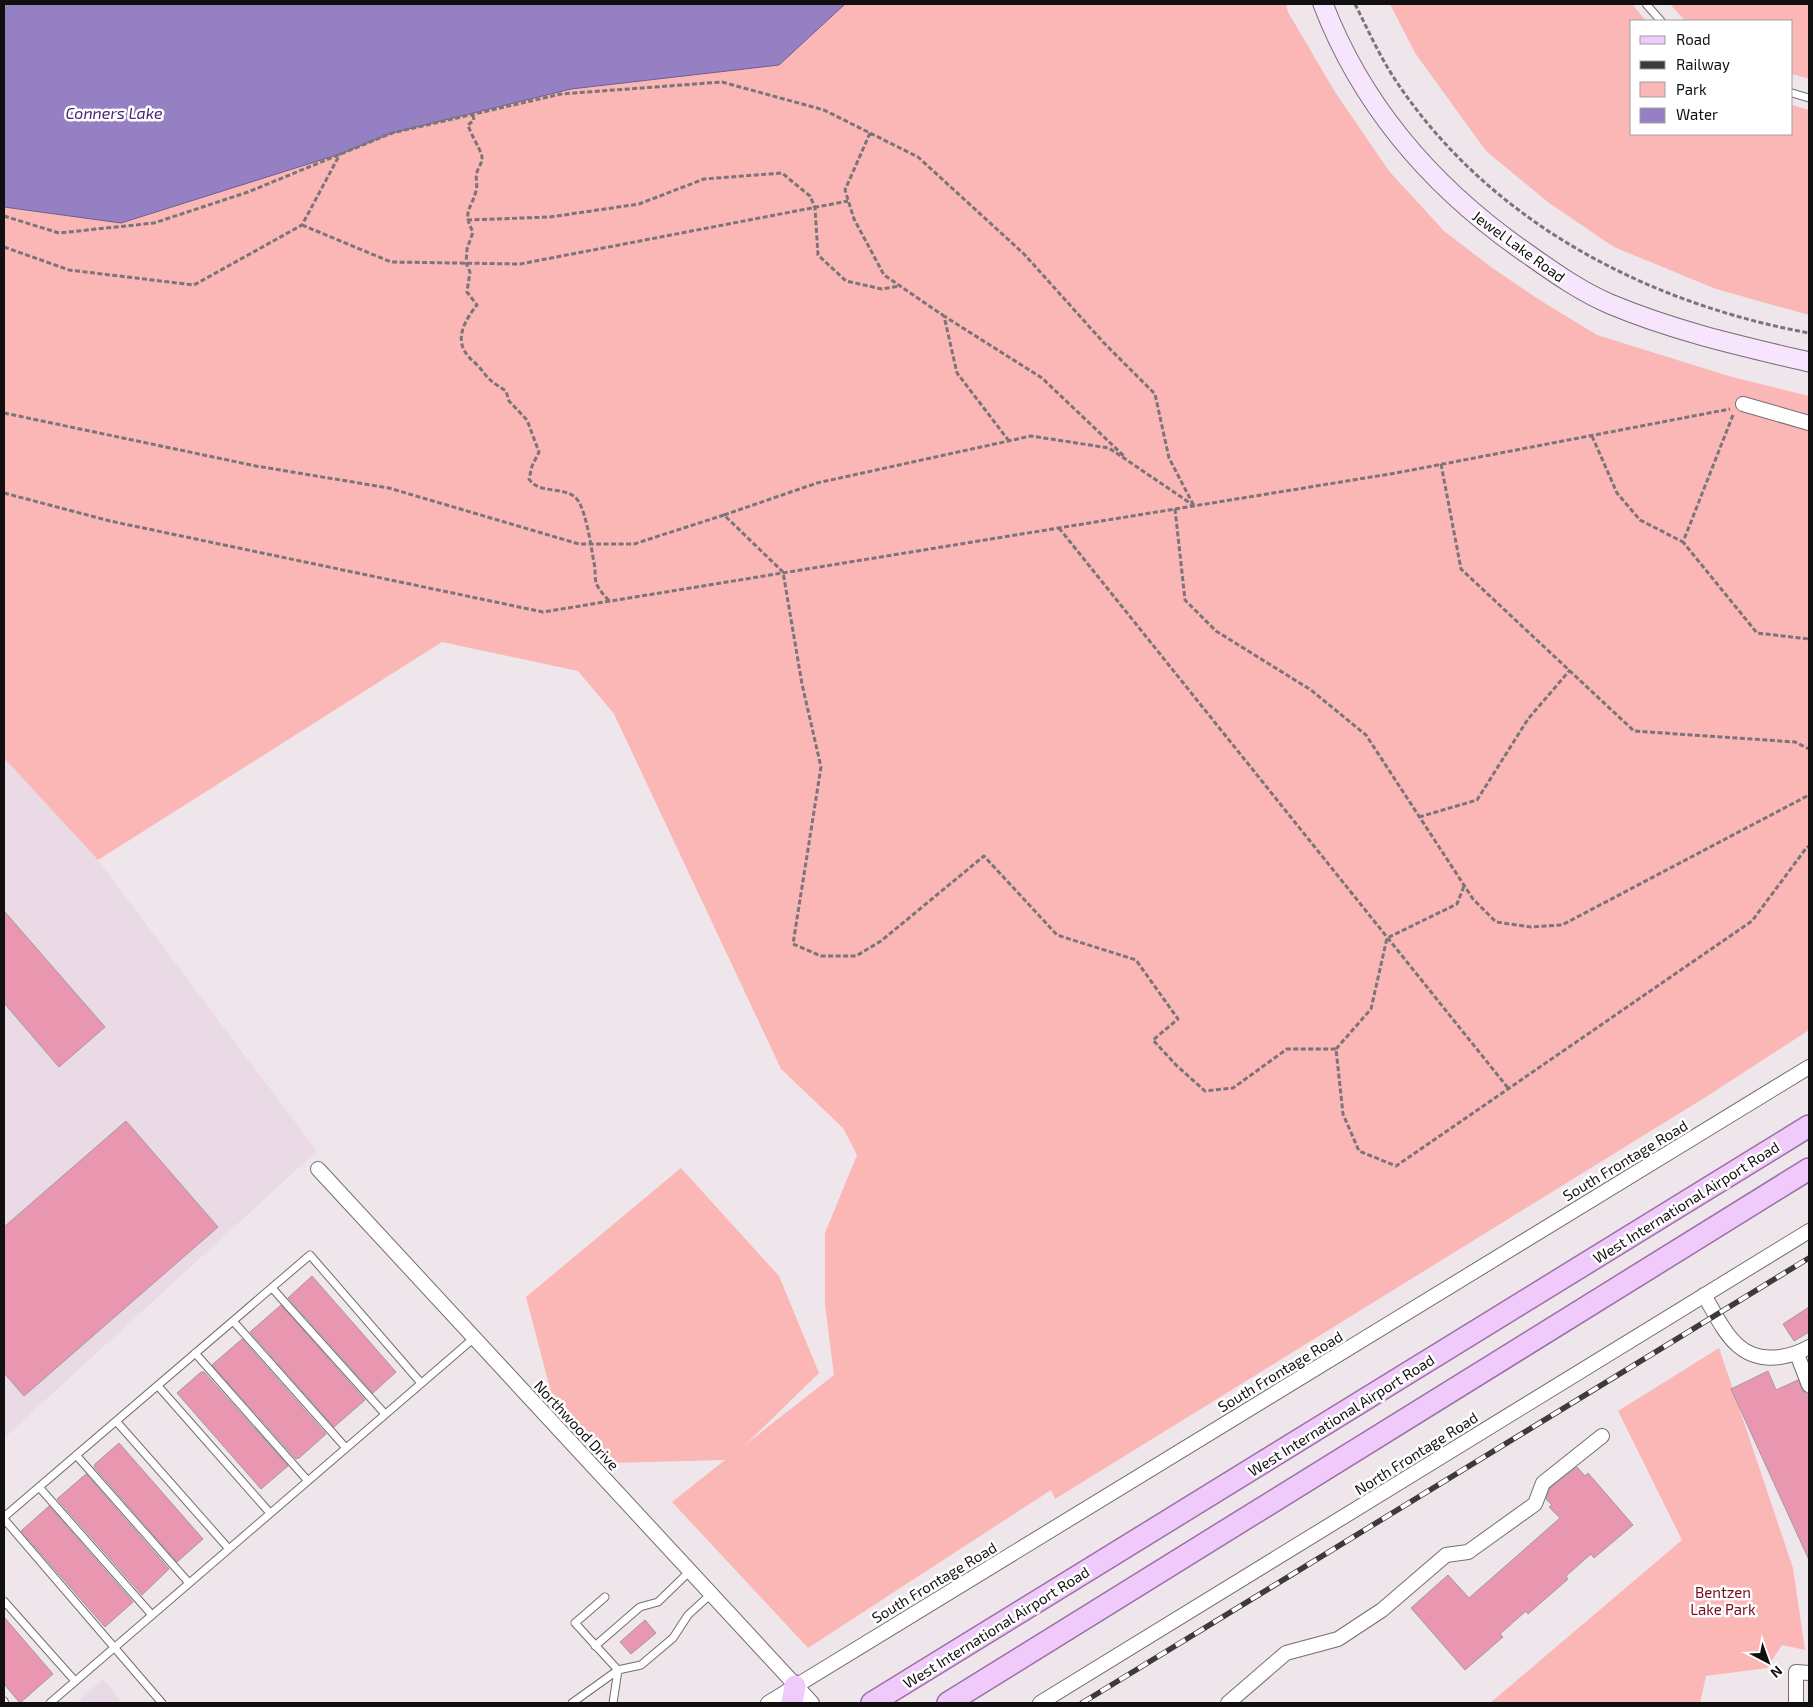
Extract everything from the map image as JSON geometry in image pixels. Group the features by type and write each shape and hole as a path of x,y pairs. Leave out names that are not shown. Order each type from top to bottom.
{"main road":[{"name":"Jewel Lake Road","path":"1324,4 1354,68 1387,122 1418,160 1453,197 1498,234 1564,280 1607,303 1657,323 1710,339 1809,362"},
{"name":"West International Airport Road","path":"872,1703 1809,1126"},
{"path":"948,1703 1809,1169"}],"street":[{"path":"1740,406 1809,424"},
{"name":"South Frontage Road","path":"768,1703 795,1698 1809,1066"},
{"name":"Northwood Drive","path":"318,1170 712,1593 795,1698 812,1703"},
{"name":"North Frontage Road","path":"1040,1703 1809,1231"},
{"path":"1704,1296 1727,1334 1738,1347 1751,1355 1769,1358 1803,1351 1809,1385"},
{"path":"1228,1703 1286,1653 1338,1639 1382,1610 1446,1555 1468,1552 1535,1504 1542,1483 1602,1436"},
{"path":"1796,1703 1803,1673"}],"lane":[{"path":"1646,4 1660,20"},
{"path":"1793,94 1809,98"},
{"path":"162,1703 113,1648 4,1518 310,1255 421,1383"},
{"path":"272,1288 385,1414"},
{"path":"233,1322 346,1448"},
{"path":"50,1703 474,1338"},
{"path":"196,1353 308,1480"},
{"path":"158,1386 270,1514"},
{"path":"116,1421 229,1549"},
{"path":"76,1455 189,1583"},
{"path":"39,1487 152,1615"},
{"path":"595,1646 640,1607 658,1602 691,1571"},
{"path":"572,1703 618,1670 640,1665 647,1660 673,1638 688,1615 712,1593"},
{"path":"605,1597 575,1623 618,1670"},
{"path":"4,1601 75,1681"},
{"path":"613,1703 618,1670"}],"path":[{"path":"1355,4 1395,80 1413,104 1453,153 1508,203 1561,240 1647,285 1747,320 1809,333"},
{"path":"4,216 59,233 154,223 248,192 392,133 562,94 722,82 824,110 918,157 1024,254 1104,343 1155,394 1170,458 1194,506"},
{"path":"473,115 474,120 468,125 471,136 482,154 481,166 477,171 476,191 468,210 467,220 473,232 467,248 466,263 470,272 467,292 477,305 463,322 461,346 480,368 485,377 506,391 508,401 527,420 539,452 532,466 529,479 533,485 550,490 563,490 578,500 584,516 596,584 609,601"},
{"path":"870,133 844,190 854,219 884,275 944,316 1042,378 1132,464"},
{"path":"4,247 69,270 194,286 302,225 340,154"},
{"path":"467,220 550,217 639,204 704,178 782,173 810,196 815,208 818,255 846,281 882,289 900,286"},
{"path":"302,225 391,262 520,264 848,201"},
{"path":"944,316 957,373 1009,441"},
{"path":"4,493 110,521 543,612 1441,464 1740,406"},
{"path":"1683,542 1740,406"},
{"path":"4,413 256,466 389,488 579,544 634,544 817,483 1031,436 1109,448 1194,506"},
{"path":"1592,436 1617,493 1640,520 1683,542 1758,633 1809,639"},
{"path":"1441,464 1461,569 1634,730 1795,742 1809,749"},
{"path":"1175,509 1185,600 1216,631 1311,690 1366,735 1473,899 1496,922 1531,927 1562,925 1809,795"},
{"path":"724,515 783,572 802,684 821,766 794,944 821,956 856,956 881,941 984,856 1057,935 1136,960 1178,1019 1153,1040 1176,1065 1205,1091 1233,1088 1287,1049 1336,1049"},
{"path":"1059,528 1508,1088"},
{"path":"1420,817 1477,800 1528,719 1570,670"},
{"path":"1388,938 1371,1009 1336,1049 1343,1114 1359,1151 1396,1166 1752,921 1809,847"},
{"path":"1388,938 1457,904 1464,885"}],"shaded area":[{"path":"4,758 98,860 317,1151 4,1438"},
{"path":"103,1679 123,1703 76,1703"}],"green space":[{"path":"4,4 1286,4 1288,12 1335,92 1389,171 1444,231 1491,267 1538,299 1597,335 1732,377 1809,396 1809,1030 1709,1095 1055,1499 1051,1490 808,1648 672,1502 725,1460 611,1463 552,1396 526,1297 681,1168 779,1276 819,1373 746,1444 834,1375 825,1305 825,1233 857,1155 843,1128 781,1069 614,714 578,671 442,642 98,860 4,758"},
{"path":"1390,4 1632,4 1645,20 1630,20 1630,135 1793,135 1793,105 1809,110 1809,315 1716,289 1614,247 1549,203 1486,151 1415,53"},
{"path":"1670,4 1809,4 1809,79 1793,74 1793,20 1684,20"},
{"name":"Bentzen Lake Park","path":"1719,1348 1793,1568 1805,1650 1782,1645 1767,1668 1706,1676 1700,1703 1490,1703 1682,1540 1618,1411"}],"water":[{"name":"Conners Lake","path":"4,4 845,4 779,65 571,89 392,133 340,154 121,223 4,207"}],"building":[{"path":"4,911 105,1027 59,1067 4,1003"},
{"path":"126,1121 218,1227 24,1396 4,1373 4,1227"},
{"path":"312,1276 396,1372 373,1393 288,1298"},
{"path":"281,1305 365,1400 334,1427 250,1332"},
{"path":"1809,1307 1809,1332 1794,1341 1783,1324"},
{"path":"242,1339 326,1434 299,1458 296,1459 212,1365"},
{"path":"1768,1371 1776,1390 1798,1380 1803,1391 1809,1395 1809,1560 1731,1389"},
{"path":"201,1372 204,1372 288,1466 261,1489 177,1393"},
{"path":"119,1443 203,1539 177,1562 94,1467"},
{"path":"1577,1467 1585,1476 1588,1473 1633,1525 1594,1558 1591,1554 1566,1576 1568,1579 1528,1614 1526,1611 1500,1634 1503,1637 1465,1670 1411,1608 1448,1575 1469,1598 1560,1518 1549,1507 1552,1505 1546,1499 1550,1488"},
{"path":"86,1474 169,1569 142,1595 57,1499"},
{"path":"49,1506 133,1602 105,1627 21,1531"},
{"path":"4,1617 53,1674 20,1703 4,1684"},
{"path":"645,1620 656,1633 631,1654 620,1642"}],"railway":[{"path":"1082,1703 1809,1258"}]}
